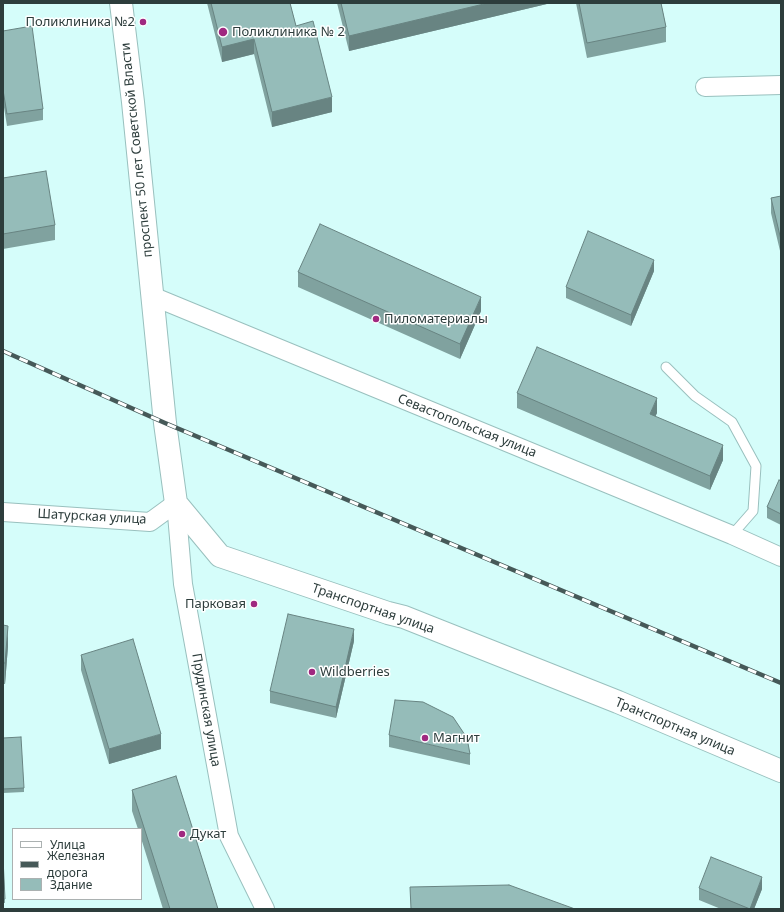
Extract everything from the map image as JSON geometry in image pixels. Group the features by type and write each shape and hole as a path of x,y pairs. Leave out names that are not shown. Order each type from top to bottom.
{"street":[{"name":"проспект 50 лет Советской Власти","path":"121,3 152,296"},
{"path":"705,87 781,85"},
{"path":"152,296 165,423 176,503"},
{"name":"Севастопольская улица","path":"152,296 732,535 781,557"},
{"name":"Шатурская улица","path":"3,512 150,522 176,503"},
{"name":"Транспортная улица","path":"176,503 220,556 388,613 404,617 618,702 781,771"},
{"name":"Прудинская улица","path":"176,503 183,584 229,836 265,909"}],"lane":[{"path":"666,367 695,396 732,422 756,466 753,511 732,535"}],"building":[{"path":"211,3 290,3 296,26 313,21 332,97 272,112 254,39 222,47"},
{"path":"341,3 488,3 349,36"},
{"path":"579,3 661,3 666,27 587,43"},
{"path":"32,26 43,109 7,114 3,90 3,31"},
{"path":"46,171 55,225 3,234 3,178"},
{"path":"781,196 781,240 771,198"},
{"path":"320,224 481,297 460,344 298,272"},
{"path":"588,231 654,260 631,315 566,287"},
{"path":"537,347 657,398 650,414 723,445 710,476 517,393"},
{"path":"779,480 781,481 781,514 767,507"},
{"name":"Wildberries","path":"288,614 354,629 336,707 270,691"},
{"path":"3,625 8,626 5,663 3,663"},
{"path":"133,639 161,734 109,749 81,655"},
{"name":"Магнит","path":"395,700 423,702 453,717 467,738 470,754 389,735"},
{"path":"21,737 24,788 3,789 3,738"},
{"path":"176,776 218,909 170,909 132,790"},
{"path":"711,857 762,877 750,909 699,888"},
{"path":"3,858 5,899 3,899"},
{"path":"509,885 575,909 411,909 410,887"}],"railway":[{"path":"3,351 165,423 781,683"}],"place":[{"name":"Поликлиника №2","path":"143,22"},
{"name":"Поликлиника № 2","path":"223,32"},
{"name":"Пиломатериалы","path":"376,319"},
{"name":"Парковая","path":"254,604"},
{"name":"Wildberries","path":"312,672"},
{"name":"Магнит","path":"425,738"},
{"name":"Дукат","path":"182,834"}]}
